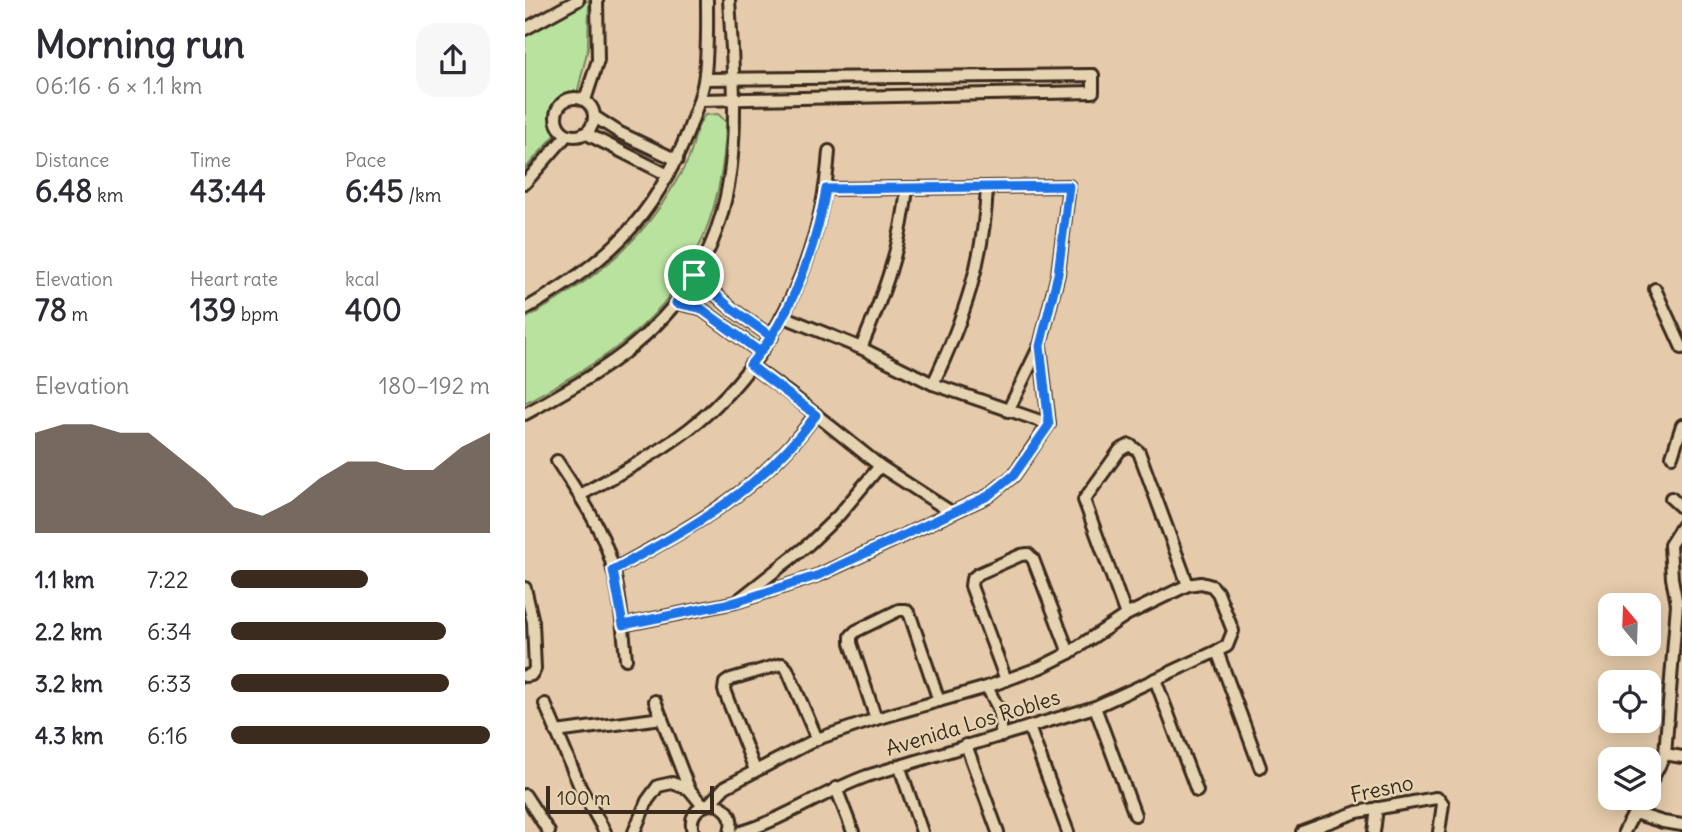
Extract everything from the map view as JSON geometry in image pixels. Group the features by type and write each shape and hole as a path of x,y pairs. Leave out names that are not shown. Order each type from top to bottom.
{"street":[{"path":"525,29 578,0"},
{"path":"585,100 598,60 597,0"},
{"path":"525,309 596,264 619,243 646,211 668,176 700,100 705,79 707,0"},
{"path":"525,414 603,369 653,328 676,303 708,252 723,216 733,154 734,78 729,0"},
{"path":"700,100 1093,92 1093,75 705,79"},
{"path":"761,78 762,99"},
{"path":"924,97 925,78"},
{"path":"575,97 585,100 592,107 595,117 592,126 585,133 576,136 567,135 559,128 555,118 558,108 565,100 575,97"},
{"path":"595,117 677,160"},
{"path":"585,133 668,176"},
{"path":"525,183 567,135"},
{"path":"636,159 644,145"},
{"path":"580,495 663,448 691,427 721,401 772,337 815,239 826,189 829,151"},
{"path":"826,189 1069,186 1058,274 1040,346 1009,411"},
{"path":"933,384 968,302 986,227 987,187"},
{"path":"861,348 896,258 904,225 907,188"},
{"path":"694,275 732,309 772,337"},
{"path":"1655,289 1682,348"},
{"path":"676,303 700,308 760,352"},
{"path":"782,316 861,348 933,384 1049,425"},
{"path":"623,625 736,602 819,575 988,496 1014,475 1049,425 1040,346"},
{"path":"750,365 880,466 951,512"},
{"path":"613,570 706,518 741,494 797,441 816,415"},
{"path":"1672,456 1682,425"},
{"path":"1126,615 1084,500 1120,450 1130,444 1139,453 1188,585 1201,583 1212,586 1218,593 1233,631 1227,646 1217,651 1260,767"},
{"path":"557,461 599,530 613,570 626,659"},
{"path":"736,602 809,544 839,515 880,466"},
{"path":"1671,498 1682,508"},
{"path":"1661,762 1665,754 1680,606 1672,578 1670,545 1682,526"},
{"path":"1006,680 971,586 972,579 978,574 1021,555 1028,554 1033,559 1069,653"},
{"name":"Avenida Los Robles","path":"706,805 725,787 817,739 1006,680 1069,653 1126,615 1188,585"},
{"path":"525,588 533,622 535,669 531,675 525,676"},
{"path":"876,719 851,636 899,610 906,610 910,615 939,701"},
{"name":"Avenida Los Robles","path":"741,832 776,820 836,788 899,765 1095,707 1217,651"},
{"path":"755,770 724,690 725,683 731,679 782,664 787,668 817,739"},
{"path":"1155,679 1197,790"},
{"path":"987,687 998,708 1002,736"},
{"path":"655,701 688,789"},
{"path":"545,704 581,789 605,832"},
{"path":"1095,707 1135,815"},
{"path":"556,732 662,718"},
{"path":"1029,727 1068,832"},
{"path":"966,745 998,832"},
{"path":"1665,754 1682,757"},
{"path":"899,765 922,832"},
{"path":"634,832 647,801 657,786 672,783 688,789 706,805 722,806 727,810 732,822 730,832"},
{"path":"836,788 853,832"},
{"path":"525,795 549,832"},
{"name":"Fresno","path":"1305,831 1357,812 1436,798 1443,804 1439,832"},
{"path":"692,831 693,817 706,805"},
{"path":"1374,832 1377,808"},
{"path":"1624,832 1636,810"},
{"path":"1634,813 1682,825"},
{"path":"776,820 781,832"}],"green space":[{"path":"589,0 588,48 577,94 557,102 553,118 557,133 525,169 525,36"},
{"path":"718,114 726,122 724,156 718,188 710,219 683,277 642,326 616,348 525,403 525,319 590,278 645,227 689,159 702,119 705,115"}],"route":[{"path":"694,275 676,303 688,303 700,308 760,352 772,337 800,278 815,239 826,189 1069,186 1058,274 1040,346 1049,425 1014,475 988,496 819,575 736,602 623,625 613,570 706,518 741,494 797,441 816,415 750,365 772,337 732,309 694,275"}]}
